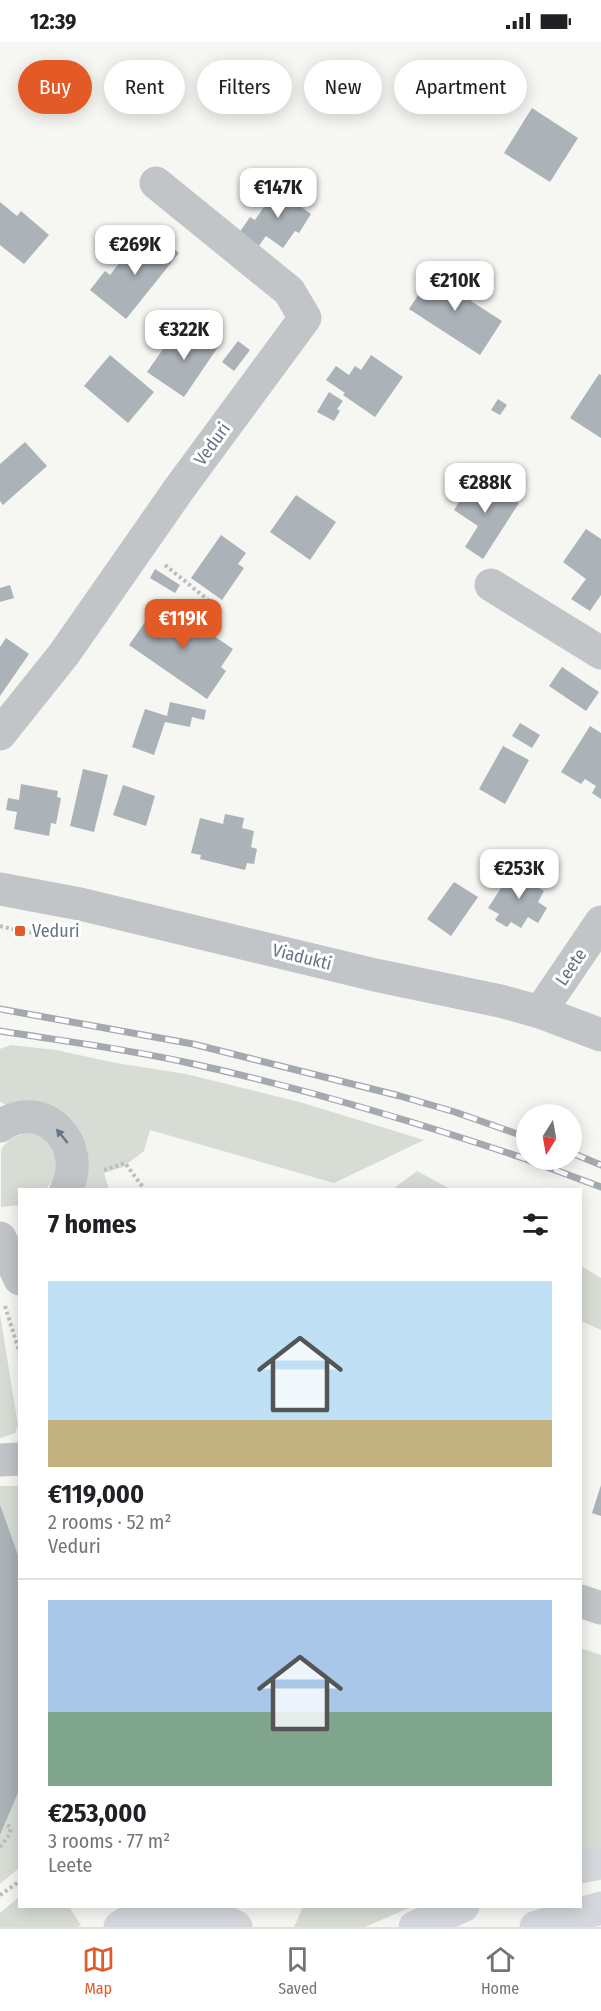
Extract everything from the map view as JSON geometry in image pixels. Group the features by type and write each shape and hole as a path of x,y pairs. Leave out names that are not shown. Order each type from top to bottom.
{"main road":[{"path":"582,1867 601,1863"},
{"path":"415,1927 458,1908"},
{"path":"536,1927 601,1908"},
{"path":"129,1919 151,1913 177,1910 200,1912 238,1927"}],"street":[{"name":"Veduri","path":"0,734 64,654 179,489 304,318 289,291 156,183"},
{"path":"491,585 601,652"},
{"name":"Viadukti","path":"0,889 80,904 375,975 500,1001 540,1012 601,1035"},
{"name":"Leete","path":"540,1012 601,922"},
{"path":"0,1126 12,1119 32,1118 47,1121 60,1131 68,1142 72,1154 73,1168 67,1188"},
{"path":"0,1238 11,1290"},
{"path":"0,1460 18,1459"},
{"path":"582,1602 601,1608"},
{"path":"233,1908 238,1927"}],"path":[{"path":"158,560 213,604"},
{"path":"105,1170 125,1163 144,1188"},
{"path":"11,1290 18,1340"},
{"path":"0,1847 11,1828 6,1824"},
{"path":"0,1895 18,1882"}],"shaded area":[{"path":"11,1045 56,1050 116,1063 186,1074 303,1103 424,1140 334,1183 150,1130 144,1151 123,1167 104,1173 109,1188 82,1188 85,1183 88,1158 82,1137 70,1120 53,1106 31,1103 9,1106 0,1102 0,1049"},
{"path":"31,1133 48,1142 56,1158 55,1173 48,1188 18,1188 18,1205 1,1207 1,1150 7,1142 22,1134"},
{"path":"417,1171 448,1188 394,1188"},
{"path":"582,1267 601,1278 601,1330 582,1321"},
{"path":"0,1314 18,1426 15,1433 0,1438"},
{"path":"0,1486 18,1486 18,1558 0,1503"},
{"path":"582,1649 601,1655 601,1851 582,1854"},
{"path":"18,1790 18,1869 0,1884 0,1835"},
{"path":"18,1898 18,1908 71,1908 81,1925 77,1927 0,1927 0,1913"},
{"path":"303,1908 409,1908 365,1927 294,1927"}],"building":[{"path":"532,108 578,138 550,182 504,153"},
{"path":"289,184 304,195 297,204 311,214 299,233 295,231 283,248 266,236 258,247 239,233 250,217 255,220 276,189 283,193"},
{"path":"0,202 17,216 21,211 49,235 24,264 0,245"},
{"path":"153,232 179,253 126,319 90,290 105,271 110,275 130,249 136,254"},
{"path":"435,269 475,294 471,301 502,321 480,355 409,309"},
{"path":"192,324 220,344 184,397 147,372 170,339 183,348 189,339 184,336"},
{"path":"238,341 250,350 234,371 222,362"},
{"path":"110,355 154,392 128,423 84,386"},
{"path":"371,355 403,377 375,417 326,380 336,366 349,375 355,366 361,370"},
{"path":"599,374 601,375 601,438 570,418"},
{"path":"329,392 343,401 337,409 340,411 334,421 317,412"},
{"path":"498,399 507,405 500,415 491,410"},
{"path":"25,442 47,466 3,505 0,501 0,464"},
{"path":"476,475 519,503 483,559 465,547 478,526 454,510"},
{"path":"296,495 336,522 310,560 270,532"},
{"path":"586,529 601,539 601,595 590,611 571,599 586,579 563,562"},
{"path":"221,535 246,553 238,564 244,568 222,600 191,578"},
{"path":"155,569 180,585 175,593 150,578"},
{"path":"10,585 14,598 0,602 0,588"},
{"path":"166,603 233,649 221,667 226,671 207,699 129,645 150,615 155,619"},
{"path":"6,638 29,654 0,696 0,647"},
{"path":"562,667 599,692 586,711 549,686"},
{"path":"170,702 206,710 204,720 192,717 190,727 165,722 154,755 132,747 145,709 167,716"},
{"path":"520,723 540,735 532,748 512,736"},
{"path":"590,726 601,733 601,799 592,793 596,786 585,779 581,784 561,772"},
{"path":"503,746 529,760 505,804 479,789"},
{"path":"83,769 108,775 94,832 70,826"},
{"path":"21,784 58,791 57,797 61,798 56,824 51,823 49,836 14,829 17,812 6,810 8,798 19,800"},
{"path":"123,785 155,796 146,826 113,815"},
{"path":"225,814 244,818 242,828 254,831 251,847 257,849 254,864 247,863 245,870 200,859 201,855 191,853 200,818 223,824"},
{"path":"512,871 525,879 530,872 537,871 542,876 543,880 539,888 544,891 538,902 547,908 538,923 528,917 521,928 511,922 507,927 495,920 499,914 488,908"},
{"path":"454,882 478,897 451,936 427,919"},
{"path":"601,1485 601,1516 592,1513"},
{"path":"0,1504 18,1555 18,1793 0,1835"}],"railway":[{"path":"0,1009 193,1044 400,1096 516,1133"},
{"path":"0,1031 142,1053 274,1083 359,1106 516,1156"},
{"path":"582,1157 601,1165"},
{"path":"555,1170 601,1187"}],"place":[{"name":"Veduri","path":"20,931"}]}
